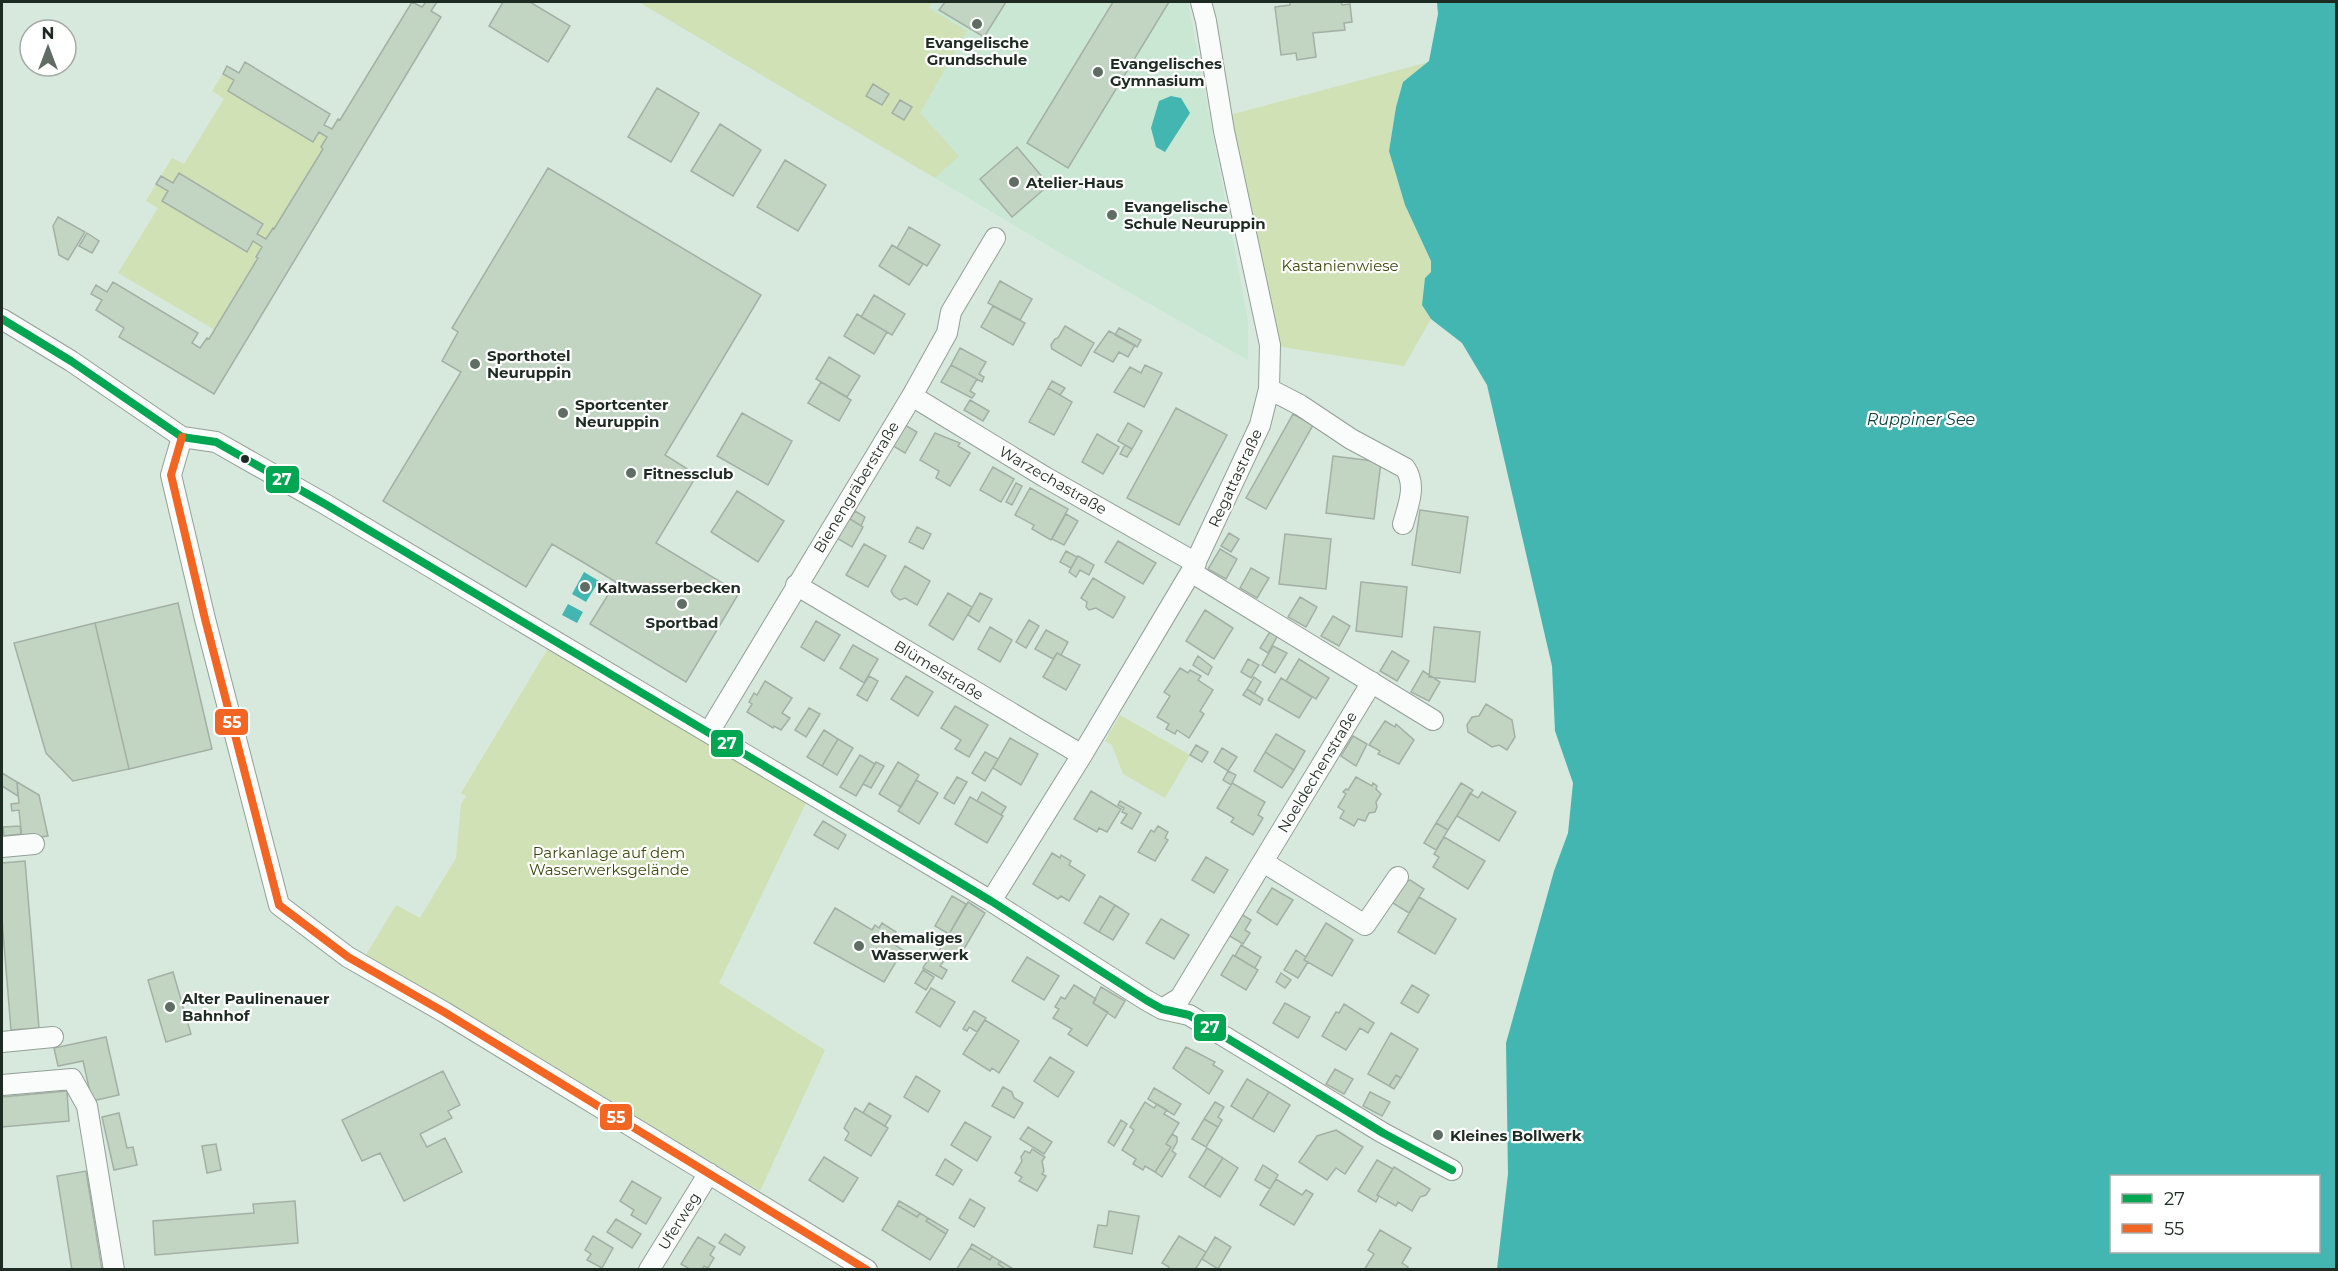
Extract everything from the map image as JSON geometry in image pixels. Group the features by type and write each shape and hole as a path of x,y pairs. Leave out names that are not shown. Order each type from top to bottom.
{"street":[{"name":"Regattastraße","path":"991,901 1082,755 1193,567 1260,425 1269,389 1270,345 1224,131 1201,2"},
{"name":"Bienengräberstraße","path":"709,732 912,396 947,333 951,312 995,238"},
{"path":"2,319 72,361 182,437 216,442 325,504 991,901 1162,1009 1189,1015 1383,1133 1452,1170"},
{"path":"1269,389 1300,405 1351,439 1405,468 1410,475 1412,485 1403,524"},
{"name":"Warzechastraße","path":"912,396 1193,567 1433,720"},
{"path":"182,437 171,475 205,619 279,905 348,957 444,1012 867,1269"},
{"name":"Blümelstraße","path":"796,585 1082,755"},
{"name":"Noeldechenstraße","path":"1162,1009 1180,998 1372,682"},
{"path":"2,847 34,844"},
{"path":"1263,862 1365,925 1398,877"},
{"path":"2,1042 53,1037"},
{"path":"2,1085 72,1079 87,1106 114,1269"},
{"name":"Uferweg","path":"649,1269 709,1173"}],"shaded area":[{"name":"Evangelische Schule Neuruppin","path":"639,2 1188,2 1248,321 1248,360 1059,252"}],"green space":[{"path":"639,2 932,2 929,8 967,31 920,113 959,156 935,178"},
{"name":"Kastanienwiese","path":"1429,62 1403,82 1396,107 1389,151 1405,205 1431,261 1431,272 1422,305 1431,319 1404,366 1270,345 1222,117"},
{"path":"223,74 234,80 228,91 312,142 319,132 327,137 321,147 323,149 266,239 257,234 263,224 179,173 173,183 161,176 172,158 184,164 224,99 212,91"},
{"path":"156,184 168,191 162,201 246,252 253,241 262,247 256,256 258,258 215,330 118,273 158,208 146,201"},
{"name":"Parkanlage auf dem Wasserwerksgelände","path":"549,647 808,799 719,983 825,1050 760,1191 366,955 396,905 420,918 456,858 461,804 466,796 461,793"},
{"path":"1120,715 1190,755 1165,798 1123,774 1112,745 1105,741"}],"water":[{"name":"Ruppiner See","path":"1437,2 2336,2 2336,1269 1497,1269 1508,1174 1506,1043 1554,871 1568,833 1573,783 1555,731 1552,666 1487,385 1462,343 1431,319 1422,305 1425,278 1431,272 1431,261 1405,205 1389,151 1396,107 1403,82 1429,61 1438,14"},
{"path":"1171,96 1181,98 1190,113 1165,152 1156,147 1151,128 1159,101"},
{"name":"Kaltwasserbecken","path":"584,572 599,581 586,602 572,594"},
{"path":"568,604 583,612 577,623 562,615"}],"building":[{"path":"412,2 422,7 426,2 437,2 431,11 441,17 214,394 119,337 124,328 96,310 102,300 91,294 96,285 107,292 113,282 198,333 192,343 200,348 207,338 209,339 258,258 256,257 262,247 253,241 247,252 162,201 168,191 156,184 161,176 173,183 179,173 263,224 257,234 266,239 323,149 321,147 327,137 319,132 313,142 228,91 234,80 223,74 227,66 239,73 245,62 330,114 324,125 332,129 338,119 340,120"},
{"path":"503,2 530,2 570,26 548,62 489,26"},
{"name":"Evangelische Grundschule","path":"945,2 1006,2 984,37 939,10"},
{"name":"Evangelisches Gymnasium","path":"1113,2 1169,2 1068,168 1027,143"},
{"path":"1290,2 1350,4 1352,22 1344,23 1345,30 1313,33 1316,57 1297,60 1296,53 1281,55 1275,7 1290,5"},
{"path":"873,84 889,94 882,105 866,96"},
{"path":"657,88 699,113 671,162 628,137"},
{"path":"900,100 912,107 904,120 892,113"},
{"path":"720,124 761,150 733,196 691,171"},
{"name":"Atelier-Haus","path":"1017,147 1049,185 1012,217 980,179"},
{"path":"785,160 826,185 798,231 757,207"},
{"name":"Sportcenter Neuruppin","path":"548,168 761,295 665,455 697,475 656,543 739,593 686,682 590,624 616,582 581,561 552,544 526,587 383,501 461,372 442,361 458,332 452,328"},
{"path":"58,217 85,232 68,260 59,255 53,226"},
{"path":"909,227 940,245 927,266 897,248"},
{"path":"87,233 99,241 92,253 79,246"},
{"path":"892,245 923,264 909,285 879,266"},
{"path":"1000,281 1032,299 1020,320 988,303"},
{"path":"874,295 905,314 892,335 861,317"},
{"path":"993,306 1025,323 1013,345 981,327"},
{"path":"857,314 887,332 874,354 844,336"},
{"path":"1065,326 1094,343 1081,366 1052,349 1051,345"},
{"path":"1119,328 1141,340 1137,347 1115,335"},
{"path":"1109,331 1135,345 1128,357 1119,352 1113,362 1094,352"},
{"path":"960,348 986,362 979,374 984,377 982,382 951,365"},
{"path":"829,357 860,376 847,397 816,379"},
{"path":"951,365 977,379 970,391 975,394 972,398 941,382"},
{"path":"1145,365 1162,373 1144,407 1114,392 1130,367 1141,373"},
{"path":"1052,381 1065,388 1060,395 1048,388"},
{"path":"821,382 851,400 839,421 808,403"},
{"path":"1048,388 1072,402 1054,435 1029,422"},
{"path":"970,400 989,411 983,421 964,410"},
{"path":"1176,408 1227,435 1179,525 1127,498"},
{"path":"742,413 792,441 768,485 717,456"},
{"path":"1293,414 1313,425 1266,509 1246,498"},
{"path":"1128,423 1142,431 1132,449 1118,441"},
{"path":"903,424 917,432 905,453 890,444"},
{"path":"935,433 960,443 958,446 970,453 950,486 936,478 939,471 920,460"},
{"path":"1097,434 1119,447 1103,474 1082,462"},
{"path":"1125,445 1132,449 1127,457 1120,454"},
{"path":"1333,456 1381,462 1374,519 1326,513"},
{"path":"993,467 1014,479 1001,502 980,490"},
{"path":"1016,483 1022,486 1012,505 1006,502"},
{"path":"1030,488 1068,509 1051,540 1032,529 1034,525 1015,515"},
{"path":"737,491 784,521 758,562 711,532"},
{"path":"1420,510 1468,517 1460,573 1412,565"},
{"path":"855,511 865,517 861,526 850,519"},
{"path":"1066,514 1078,521 1064,545 1052,539"},
{"path":"847,517 863,527 852,547 835,537"},
{"path":"917,527 931,534 923,549 909,542"},
{"path":"1229,533 1239,539 1231,552 1221,546"},
{"path":"1285,534 1331,539 1326,589 1279,584"},
{"path":"1118,541 1156,563 1143,584 1105,562"},
{"path":"864,544 886,556 868,587 846,575"},
{"path":"1220,549 1237,559 1226,579 1208,569"},
{"path":"1066,551 1077,557 1071,568 1060,562"},
{"path":"1078,556 1094,565 1089,575 1080,570 1076,577 1069,572"},
{"path":"905,566 930,581 917,605 905,598 900,600 891,591"},
{"path":"1251,568 1269,578 1257,598 1240,588"},
{"path":"1093,578 1125,597 1113,618 1096,608 1089,610 1086,607 1087,602 1081,598"},
{"path":"1361,582 1407,587 1402,637 1356,631"},
{"path":"948,593 972,607 953,640 929,625"},
{"path":"980,593 992,599 979,622 968,615"},
{"path":"1300,597 1317,607 1306,627 1288,617"},
{"path":"178,603 212,749 129,769 95,623"},
{"path":"1205,610 1233,628 1214,659 1186,641"},
{"path":"1333,616 1350,626 1339,646 1321,636"},
{"path":"1029,620 1039,626 1026,648 1016,642"},
{"path":"816,621 840,635 824,661 801,647"},
{"path":"95,623 129,769 73,781 46,753 14,643"},
{"path":"990,627 1012,640 1000,662 978,649"},
{"path":"1434,627 1480,632 1475,682 1429,677"},
{"path":"1046,630 1068,642 1061,655 1057,653 1053,659 1035,649"},
{"path":"1271,630 1278,635 1268,653 1260,648"},
{"path":"853,645 878,659 864,683 840,668"},
{"path":"1273,646 1287,653 1275,673 1262,665"},
{"path":"1392,651 1409,661 1397,681 1380,671"},
{"path":"1057,653 1080,665 1066,690 1043,677"},
{"path":"1198,656 1212,667 1208,675 1193,665"},
{"path":"1248,659 1259,665 1251,678 1241,672"},
{"path":"1299,659 1329,678 1316,699 1286,681"},
{"path":"1180,668 1188,673 1190,670 1201,676 1198,680 1213,690 1200,711 1204,714 1189,738 1177,730 1175,734 1166,729 1169,724 1157,717 1170,696 1164,692"},
{"path":"1423,671 1440,682 1429,701 1411,692"},
{"path":"869,676 878,681 867,701 857,695"},
{"path":"906,676 933,692 918,716 891,699"},
{"path":"1254,677 1261,682 1254,694 1247,689"},
{"path":"1281,678 1312,697 1299,718 1268,700"},
{"path":"765,681 792,698 782,713 790,718 781,730 774,726 773,728 747,712 752,704 749,702 754,693 757,695"},
{"path":"1247,689 1263,699 1260,705 1243,695"},
{"path":"1486,704 1512,720 1515,737 1507,750 1499,745 1492,747 1468,732 1467,725 1472,717 1479,716"},
{"path":"955,706 988,725 969,757 955,749 961,740 941,728"},
{"path":"809,708 820,714 806,737 795,730"},
{"path":"1385,721 1395,727 1396,724 1414,740 1399,764 1378,754 1380,751 1369,745"},
{"path":"824,730 838,739 822,766 807,757"},
{"path":"1276,734 1305,751 1294,770 1265,752"},
{"path":"1353,736 1367,744 1356,766 1341,756"},
{"path":"1010,738 1038,754 1021,785 993,768"},
{"path":"838,739 853,748 837,775 822,766"},
{"path":"1196,745 1208,752 1202,762 1190,755"},
{"path":"1222,748 1237,757 1228,771 1214,762"},
{"path":"985,752 998,759 985,781 972,773"},
{"path":"1265,752 1294,770 1282,788 1254,771"},
{"path":"860,755 875,764 856,796 840,787"},
{"path":"876,762 884,766 871,788 863,784"},
{"path":"898,762 919,775 901,807 879,794"},
{"path":"1228,771 1236,775 1231,785 1223,780"},
{"path":"2,773 17,782 18,796 2,786"},
{"path":"957,777 967,782 954,804 944,798"},
{"path":"1356,777 1372,786 1373,783 1381,794 1376,802 1375,812 1369,813 1365,821 1358,819 1354,826 1340,818 1344,811 1338,807 1346,794 1343,792 1348,790"},
{"path":"916,780 938,793 919,824 898,811"},
{"path":"17,782 39,795 48,836 22,839 19,810 12,811 11,804 19,803"},
{"path":"1232,783 1265,802 1258,815 1263,818 1253,835 1231,822 1234,818 1217,808"},
{"path":"1461,783 1473,790 1448,830 1436,823"},
{"path":"1091,791 1121,809 1107,832 1099,828 1097,832 1074,819"},
{"path":"982,792 1006,807 1001,815 977,801"},
{"path":"1482,792 1516,812 1499,841 1457,816 1470,793 1478,798"},
{"path":"970,797 1003,816 987,843 955,824"},
{"path":"1120,801 1141,813 1132,829 1121,823 1127,814 1122,812 1124,808 1118,805"},
{"path":"823,821 846,835 838,849 814,835"},
{"path":"1436,823 1448,830 1436,850 1424,843"},
{"path":"20,826 21,834 4,836 3,827"},
{"path":"1158,826 1168,832 1165,838 1168,840 1155,861 1138,852 1151,830 1154,832"},
{"path":"1444,837 1485,861 1468,889 1433,867 1439,857 1434,854"},
{"path":"1052,853 1071,861 1069,865 1085,875 1069,901 1061,896 1058,899 1033,884"},
{"path":"1206,857 1228,870 1214,893 1192,880"},
{"path":"25,861 39,1028 11,1030 2,920 2,863"},
{"path":"1410,880 1424,889 1409,913 1388,900 1398,884"},
{"path":"1272,888 1293,900 1277,925 1257,912"},
{"path":"952,896 966,904 949,934 935,926"},
{"path":"1100,896 1115,905 1099,932 1084,923"},
{"path":"1419,897 1456,919 1435,954 1398,932"},
{"path":"968,902 985,913 957,961 939,951"},
{"path":"1115,905 1129,914 1113,940 1099,932"},
{"name":"ehemaliges Wasserwerk","path":"835,908 872,930 875,925 879,928 882,923 896,932 890,942 903,950 884,982 814,943"},
{"path":"1241,914 1251,920 1245,930 1250,933 1243,944 1228,935"},
{"path":"1161,919 1189,935 1174,959 1146,943"},
{"path":"1326,923 1353,940 1332,976 1304,960"},
{"path":"1241,945 1261,957 1255,968 1235,956"},
{"path":"1296,950 1306,957 1304,960 1308,962 1298,978 1284,970"},
{"path":"932,953 944,961 940,966 947,970 942,979 923,968"},
{"path":"1233,955 1258,970 1246,990 1221,975"},
{"path":"1027,957 1059,976 1044,1000 1012,981"},
{"path":"923,970 934,977 926,990 915,983"},
{"name":"Alter Paulinenauer Bahnhof","path":"173,972 191,1034 166,1042 148,980"},
{"path":"1281,973 1291,980 1285,988 1276,982"},
{"path":"1074,985 1096,999 1093,1003 1108,1012 1087,1046 1068,1034 1072,1029 1053,1018 1059,1009 1055,1007 1061,997 1065,999"},
{"path":"1412,985 1429,995 1418,1013 1401,1003"},
{"path":"1101,987 1125,1001 1115,1018 1093,1003"},
{"path":"931,988 955,1002 940,1027 916,1012"},
{"path":"1285,1003 1310,1017 1298,1038 1273,1023"},
{"path":"1344,1004 1374,1023 1368,1033 1360,1028 1346,1050 1322,1036 1336,1012 1339,1013"},
{"path":"974,1011 986,1018 977,1032 969,1027 967,1031 963,1029"},
{"path":"985,1020 1019,1041 999,1073 992,1068 990,1071 963,1054"},
{"path":"1391,1033 1418,1049 1401,1078 1396,1075 1389,1086 1368,1074"},
{"path":"106,1037 119,1095 92,1101 83,1061 58,1066 54,1048"},
{"path":"1186,1047 1215,1062 1213,1065 1223,1071 1209,1094 1173,1068"},
{"path":"1050,1057 1074,1072 1058,1097 1034,1081"},
{"path":"1335,1069 1353,1079 1344,1094 1326,1084"},
{"path":"443,1071 460,1105 448,1111 452,1118 420,1134 427,1147 445,1138 462,1172 404,1201 380,1153 362,1161 342,1120"},
{"path":"1396,1075 1401,1078 1394,1089 1389,1086"},
{"path":"916,1076 940,1091 928,1112 904,1097"},
{"path":"1247,1079 1269,1092 1252,1119 1231,1106"},
{"path":"1003,1087 1023,1103 1014,1118 992,1106"},
{"path":"1154,1088 1181,1104 1174,1115 1148,1099"},
{"path":"67,1091 69,1121 2,1127 2,1097"},
{"path":"1269,1092 1290,1105 1274,1132 1252,1119"},
{"path":"1370,1092 1390,1102 1382,1116 1363,1106"},
{"path":"1145,1102 1154,1108 1157,1104 1167,1110 1164,1114 1179,1123 1166,1144 1171,1147 1155,1172 1145,1166 1143,1170 1133,1164 1136,1159 1122,1150 1134,1130 1130,1127"},
{"path":"1215,1102 1224,1107 1218,1117 1222,1120 1218,1127 1204,1119"},
{"path":"869,1103 891,1116 885,1126 863,1113"},
{"path":"855,1108 888,1128 871,1156 845,1140 849,1133 844,1128"},
{"path":"119,1113 127,1148 133,1147 137,1165 114,1170 102,1117"},
{"path":"1204,1119 1218,1127 1206,1147 1192,1139"},
{"path":"1121,1120 1127,1124 1114,1146 1108,1142"},
{"path":"965,1122 991,1137 977,1161 951,1145"},
{"path":"1028,1127 1052,1142 1044,1154 1020,1139"},
{"path":"1336,1130 1363,1147 1345,1174 1336,1168 1327,1180 1299,1162 1317,1136"},
{"path":"1172,1134 1177,1137 1172,1151 1176,1154 1162,1177 1155,1172 1171,1147 1166,1144"},
{"path":"216,1144 221,1170 207,1173 202,1146"},
{"path":"1207,1148 1223,1158 1204,1187 1189,1177"},
{"path":"1032,1149 1045,1157 1042,1161 1044,1171 1042,1174 1046,1176 1037,1191 1019,1181 1022,1177 1015,1173 1025,1151 1030,1153"},
{"path":"824,1157 858,1178 843,1202 809,1180"},
{"path":"1223,1158 1238,1168 1220,1197 1204,1187"},
{"path":"945,1159 962,1170 953,1185 936,1175"},
{"path":"1377,1160 1393,1169 1377,1195 1379,1196 1376,1202 1358,1191"},
{"path":"1263,1165 1278,1175 1270,1189 1255,1180"},
{"path":"1394,1167 1430,1189 1426,1195 1420,1197 1412,1211 1398,1202 1396,1206 1377,1195"},
{"path":"86,1171 102,1270 72,1270 57,1176"},
{"path":"1276,1179 1302,1195 1306,1190 1313,1194 1294,1225 1260,1205"},
{"path":"632,1181 661,1198 646,1224 631,1215 634,1210 620,1201"},
{"path":"970,1199 985,1208 974,1227 959,1218"},
{"path":"295,1201 298,1243 155,1255 153,1221 254,1213 253,1204"},
{"path":"899,1201 920,1213 917,1217 897,1205"},
{"path":"897,1205 917,1217 920,1213 928,1218 926,1221 946,1234 930,1260 882,1230"},
{"path":"1109,1211 1139,1216 1132,1254 1094,1247 1098,1225 1107,1226"},
{"path":"928,1218 948,1230 946,1234 926,1221"},
{"path":"616,1219 641,1234 632,1248 607,1232"},
{"path":"1380,1230 1411,1248 1402,1263 1408,1267 1406,1270 1364,1270 1374,1254 1368,1250"},
{"path":"725,1234 745,1247 740,1255 719,1243"},
{"path":"593,1236 613,1248 602,1268 587,1260 591,1254 585,1250"},
{"path":"1179,1236 1206,1252 1195,1270 1167,1270 1169,1267 1162,1263"},
{"path":"698,1237 715,1247 710,1255 714,1258 708,1268 704,1266 702,1270 691,1270 681,1264"},
{"path":"1215,1237 1231,1247 1218,1269 1202,1259"},
{"path":"972,1244 992,1256 990,1260 970,1248"},
{"path":"970,1248 990,1260 992,1256 1000,1261 998,1264 1007,1270 956,1270"},
{"path":"1000,1261 1015,1270 1007,1270 998,1264"}],"transit line":[{"name":"27","path":"2,319 71,361 182,437 216,442 325,504 991,901 1146,1000 1162,1009 1189,1015 1383,1133 1452,1170"},
{"name":"55","path":"182,437 171,475 205,619 279,905 348,957 444,1012 867,1270"}],"place":[{"name":"Evangelische Grundschule","path":"977,24"},
{"name":"Evangelisches Gymnasium","path":"1098,72"},
{"name":"Atelier-Haus","path":"1014,182"},
{"name":"Evangelische Schule Neuruppin","path":"1112,215"},
{"name":"Sporthotel Neuruppin","path":"475,364"},
{"name":"Sportcenter Neuruppin","path":"563,413"},
{"name":"Fitnessclub","path":"631,473"},
{"name":"Kaltwasserbecken","path":"585,587"},
{"name":"Sportbad","path":"682,604"},
{"name":"ehemaliges Wasserwerk","path":"859,946"},
{"name":"Alter Paulinenauer Bahnhof","path":"170,1007"},
{"name":"Kleines Bollwerk","path":"1438,1135"}]}
